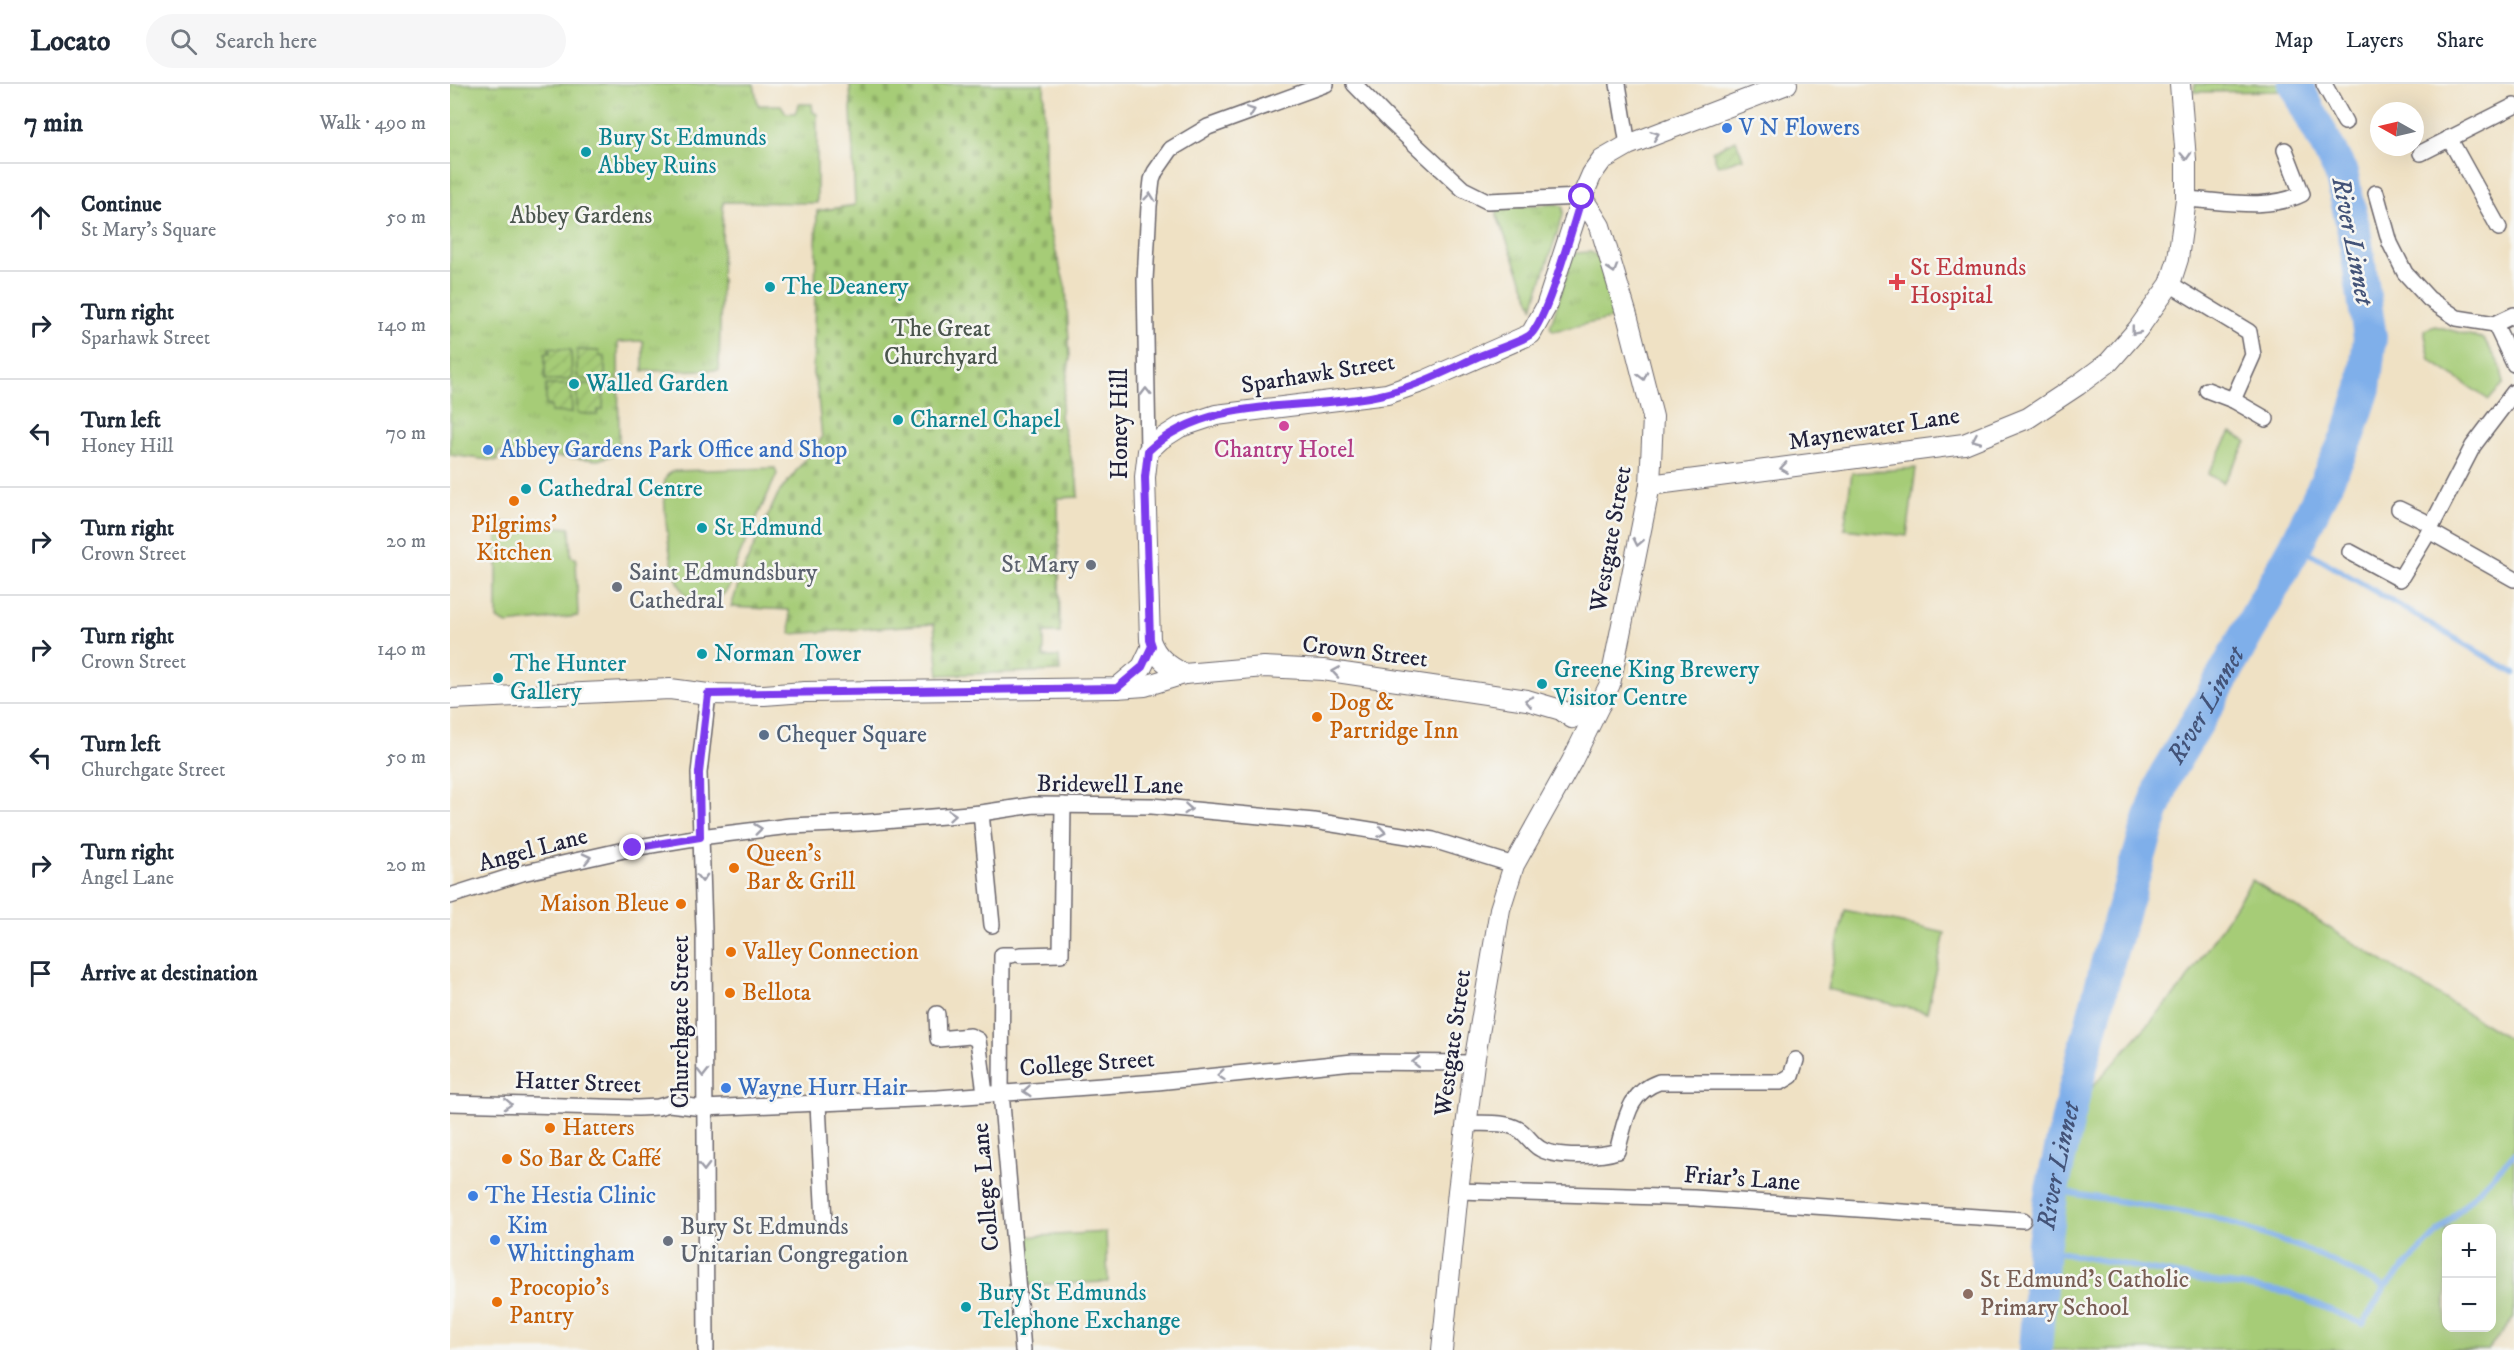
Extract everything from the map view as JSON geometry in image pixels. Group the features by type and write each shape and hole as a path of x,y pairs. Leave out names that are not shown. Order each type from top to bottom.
{"street":[{"path":"1290,89 1326,84"},
{"path":"1354,84 1463,189 1487,201 1582,197"},
{"path":"1618,84 1628,145"},
{"path":"1571,231 1592,174 1602,160 1628,145 1787,84"},
{"name":"Maynewater Lane","path":"1650,485 1964,444 2028,418 2109,362 2138,329 2170,284 2178,259 2186,199 2186,160 2180,84"},
{"path":"2324,84 2345,122"},
{"name":"Honey Hill","path":"1152,646 1145,477 1148,451 1145,280 1152,180 1161,161 1171,149 1208,127 1290,89"},
{"path":"2424,151 2514,106"},
{"path":"2448,138 2499,228"},
{"path":"2186,199 2267,203 2293,199 2302,194 2285,150"},
{"path":"2376,193 2390,243 2405,273 2429,299 2457,318 2495,324 2514,315"},
{"name":"Westgate Street","path":"1442,1350 1474,1063 1500,909 1514,865 1572,761 1611,684 1650,485 1653,417 1628,319 1600,226 1582,197"},
{"path":"1571,231 1581,225 1600,226"},
{"name":"Sparhawk Street","path":"1148,451 1180,427 1215,415 1387,394 1424,381 1531,334 1546,307 1571,231"},
{"path":"2170,284 2249,332 2253,355 2233,400"},
{"path":"2495,324 2514,364"},
{"path":"2207,390 2233,400 2266,419"},
{"path":"2350,552 2400,579 2431,528 2473,446 2514,392"},
{"path":"2399,509 2514,579"},
{"path":"1117,688 1142,667 1152,646 1166,663 1184,674"},
{"name":"Crown Street","path":"450,699 670,689 708,694 1117,688 1145,686 1184,674 1264,667 1323,670 1527,700 1560,710 1572,718"},
{"name":"Churchgate Street","path":"706,1350 703,1108 704,930 699,773 708,694"},
{"path":"1572,718 1601,703"},
{"name":"Westgate Street","path":"1572,718 1578,731 1572,761"},
{"name":"Bridewell Lane","path":"700,837 790,826 981,813 1034,805 1152,806 1314,821 1433,840 1514,865"},
{"name":"College Lane","path":"1023,1350 1001,1092 1002,955 1061,954 1063,805"},
{"path":"981,813 992,925"},
{"name":"Angel Lane","path":"450,896 522,873 633,848 700,837"},
{"path":"937,1014 938,1039 970,1036 978,1040 985,1093"},
{"path":"1467,1123 1506,1125 1519,1130 1538,1148 1548,1152 1604,1156 1617,1151 1633,1100 1645,1087 1659,1082 1781,1082 1791,1076 1796,1060"},
{"name":"College Street","path":"703,1108 818,1104 1157,1082 1353,1062 1474,1063"},
{"name":"Hatter Street","path":"450,1103 638,1108 669,1104 703,1108"},
{"path":"818,1104 824,1222"},
{"name":"Friar's Lane","path":"1458,1191 1694,1198 2023,1220"}],"green space":[{"name":"Abbey Gardens","path":"450,84 754,84 758,105 781,105 786,113 795,113 799,104 812,104 813,112 817,114 817,203 723,202 719,370 643,371 643,341 618,342 619,448 613,455 598,460 499,452 497,461 450,455"},
{"name":"The Great Churchyard","path":"850,84 1044,84 1046,216 1066,289 1070,359 1060,416 1077,480 1078,497 1058,498 1060,633 1044,633 1044,657 1059,657 1060,671 939,675 934,624 791,634 789,610 731,607 743,570 778,494 822,438 817,388 813,375 817,211 855,205"},
{"path":"2195,84 2290,84 2293,91 2194,92"},
{"path":"1736,140 1743,158 1718,166 1712,151"},
{"path":"1556,204 1563,206 1563,215 1533,307 1497,216 1497,210 1505,207"},
{"path":"1591,252 1600,258 1619,317 1553,331 1550,327 1571,261 1576,253"},
{"path":"2435,326 2484,339 2500,365 2504,383 2489,400 2430,360 2424,330"},
{"path":"549,348 571,350 572,376 568,380 545,380 545,353 550,353"},
{"path":"577,350 599,351 599,356 605,357 605,380 581,379 577,376"},
{"path":"581,384 604,384 603,410 598,410 597,415 577,413 577,388"},
{"path":"546,385 569,385 572,413 551,412 551,406 546,406"},
{"path":"2231,432 2247,442 2223,483 2208,474"},
{"path":"775,468 777,474 737,561 729,587 723,595 708,603 695,603 685,594 677,580 672,560 665,503 666,477 673,471"},
{"path":"1916,468 1907,536 1844,529 1852,473"},
{"path":"497,522 570,528 571,557 576,558 578,616 507,624 497,619"},
{"path":"2252,880 2514,1042 2514,1318 2487,1350 2045,1350 2058,1233 2084,1096 2184,984"},
{"path":"1845,910 1945,933 1927,1012 1827,989"},
{"path":"1106,1232 1108,1282 1027,1285 1023,1237"}],"waterway":[{"name":"River Linnet","path":"2035,1350 2043,1249 2052,1190 2110,953 2152,814 2166,774 2205,709 2296,545 2349,434 2364,388 2370,337 2354,231 2341,173 2295,84"},
{"path":"2296,545 2514,673"},
{"path":"2043,1249 2203,1280 2290,1293 2363,1324 2385,1287 2514,1154"},
{"path":"2052,1190 2213,1217 2308,1250 2385,1287"}],"place":[{"name":"V N Flowers","path":"1727,128"},
{"name":"Bury St Edmunds Abbey Ruins","path":"586,152"},
{"name":"St Edmunds Hospital","path":"1897,282"},
{"name":"The Deanery","path":"770,287"},
{"name":"Walled Garden","path":"574,384"},
{"name":"Charnel Chapel","path":"898,420"},
{"name":"Chantry Hotel","path":"1284,426"},
{"name":"Abbey Gardens Park Office and Shop","path":"488,450"},
{"name":"Cathedral Centre","path":"526,489"},
{"name":"Pilgrims' Kitchen","path":"514,501"},
{"name":"St Edmund","path":"702,528"},
{"name":"St Mary","path":"1091,565"},
{"name":"Saint Edmundsbury Cathedral","path":"617,587"},
{"name":"Norman Tower","path":"702,654"},
{"name":"The Hunter Gallery","path":"498,678"},
{"name":"Greene King Brewery Visitor Centre","path":"1542,684"},
{"name":"Dog & Partridge Inn","path":"1317,717"},
{"name":"Chequer Square","path":"764,735"},
{"name":"Queen's Bar & Grill","path":"734,868"},
{"name":"Maison Bleue","path":"681,904"},
{"name":"Valley Connection","path":"731,952"},
{"name":"Bellota","path":"730,993"},
{"name":"Wayne Hurr Hair","path":"726,1088"},
{"name":"Hatters","path":"550,1128"},
{"name":"So Bar & Caffé","path":"507,1159"},
{"name":"The Hestia Clinic","path":"473,1196"},
{"name":"Kim Whittingham","path":"495,1240"},
{"name":"Bury St Edmunds Unitarian Congregation","path":"668,1241"},
{"name":"St Edmund's Catholic Primary School","path":"1968,1294"},
{"name":"Procopio's Pantry","path":"497,1302"},
{"name":"Bury St Edmunds Telephone Exchange","path":"966,1307"}],"route":[{"path":"633,848 700,837 699,773 708,694 764,695 805,692 1117,688 1142,667 1152,646 1145,477 1148,451 1180,427 1215,415 1387,394 1424,381 1531,334 1546,307 1582,197"}]}
